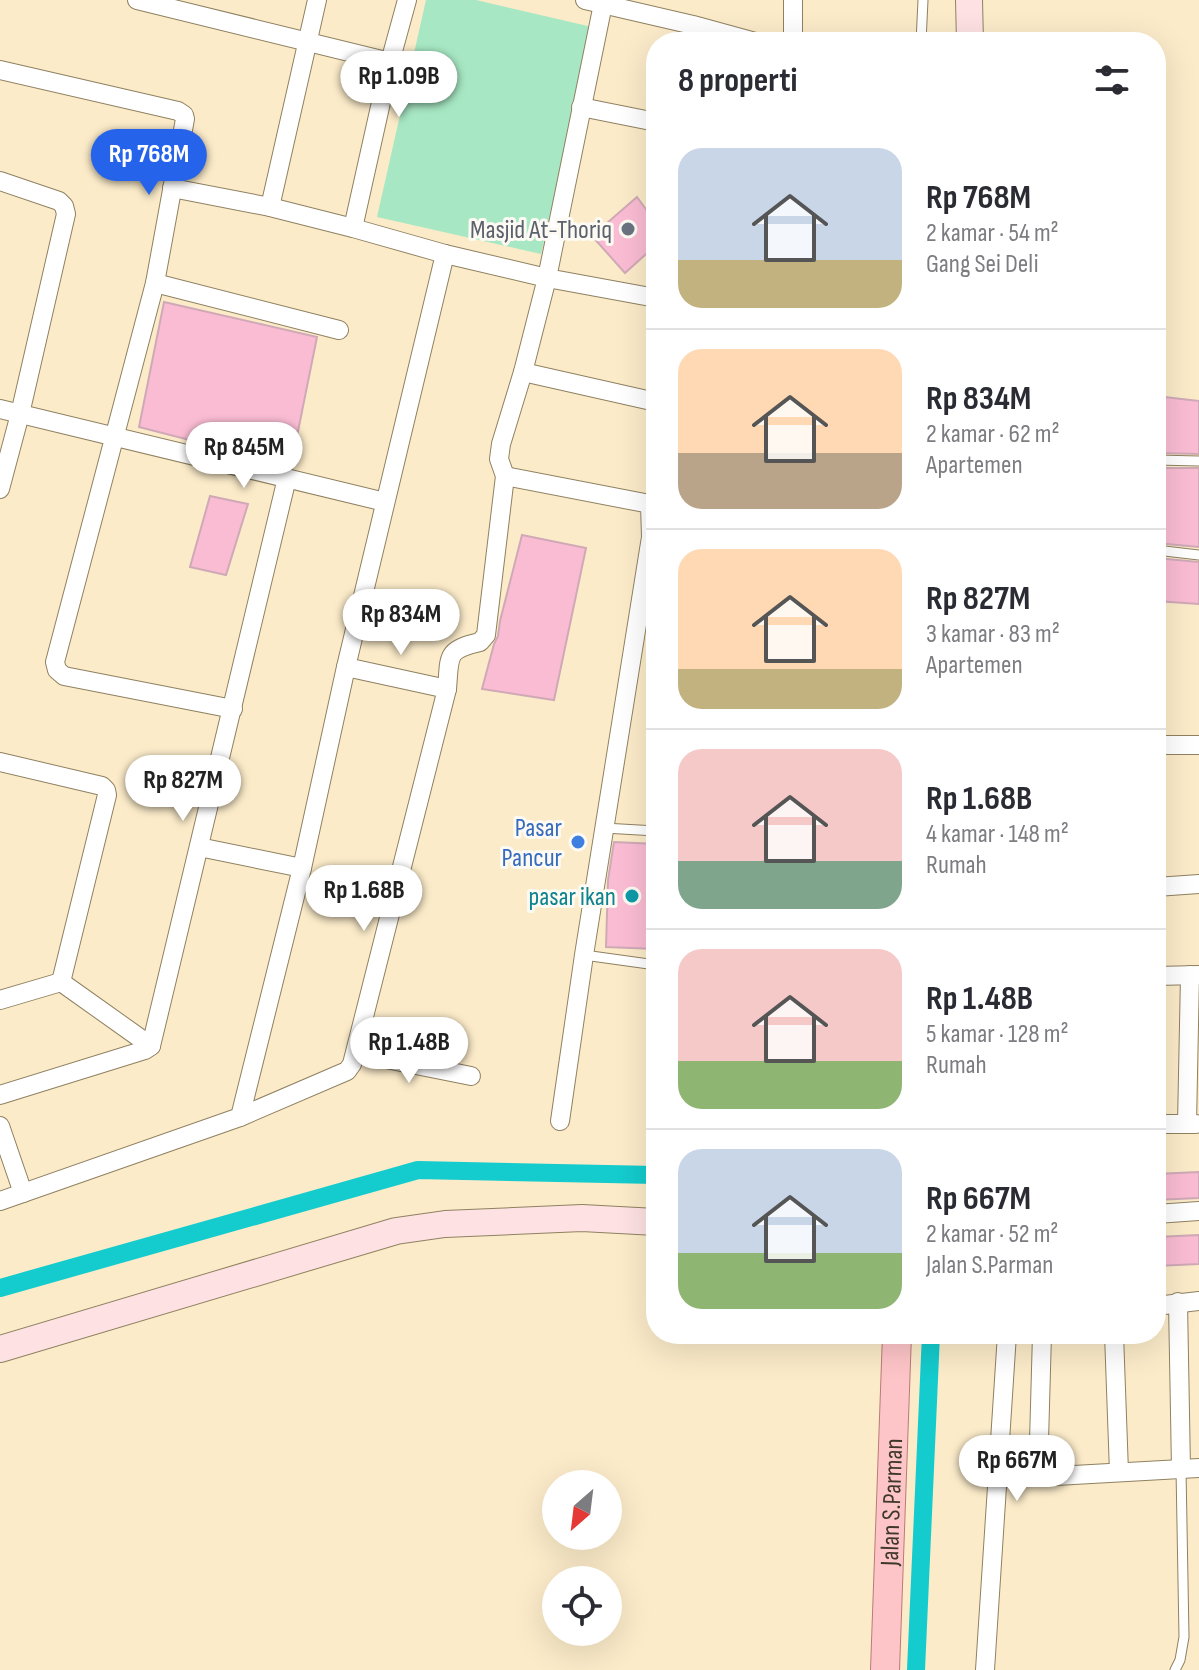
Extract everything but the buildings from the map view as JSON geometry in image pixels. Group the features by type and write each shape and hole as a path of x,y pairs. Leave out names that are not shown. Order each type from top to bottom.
{"main road":[{"name":"Jalan S.Parman","path":"885,1670 897,1344"}],"street":[{"path":"137,0 390,62"},
{"path":"270,207 317,0"},
{"path":"353,228 407,0"},
{"path":"793,0 793,32"},
{"path":"969,0 970,32"},
{"path":"0,1201 240,1117 347,1071 352,1064 447,689 450,658 461,646 480,642 486,635 505,476 499,459 501,444 547,278 581,107 594,2 686,32"},
{"path":"0,70 178,111 184,115 155,283 55,662 57,670 64,676 233,709"},
{"path":"581,107 646,120"},
{"path":"0,181 59,201 66,214 0,489"},
{"path":"172,188 270,207 547,278 646,296"},
{"path":"240,1117 302,868 346,667 445,254"},
{"path":"155,283 339,330"},
{"path":"523,372 646,400"},
{"path":"0,409 385,502"},
{"path":"505,476 646,503"},
{"path":"0,1095 151,1046 287,478"},
{"path":"560,1121 604,828 646,579"},
{"path":"346,667 447,689"},
{"path":"1166,745 1199,745"},
{"path":"0,762 102,786 106,790 61,982"},
{"path":"199,847 302,868"},
{"path":"1166,886 1199,884"},
{"path":"1166,976 1195,975 1193,1124 1166,1124"},
{"path":"61,982 151,1046"},
{"path":"0,1000 61,982"},
{"path":"356,1053 471,1076"},
{"path":"0,1126 23,1193"},
{"path":"1166,1213 1199,1211"},
{"path":"0,1349 396,1231 445,1224 582,1218 646,1221"},
{"path":"1166,1304 1199,1301"},
{"path":"998,1471 1038,1477 1190,1469 1178,1302"},
{"path":"985,1670 1006,1344"},
{"path":"1038,1477 1042,1344"},
{"path":"1114,1344 1119,1472"}],"lane":[{"path":"921,32 923,0"},
{"path":"1166,460 1199,461"},
{"path":"1166,551 1199,555"},
{"path":"604,828 646,830"},
{"path":"584,955 646,964"},
{"path":"1175,1670 1184,1637 1190,1469"}],"green space":[{"path":"426,0 476,0 592,27 541,254 377,217"}],"waterway":[{"path":"0,1288 418,1170 646,1175"},
{"path":"916,1670 931,1344"}],"place":[{"name":"Masjid At-Thoriq","path":"628,229"},
{"name":"Pasar Pancur","path":"578,842"},
{"name":"pasar ikan","path":"632,896"}]}
